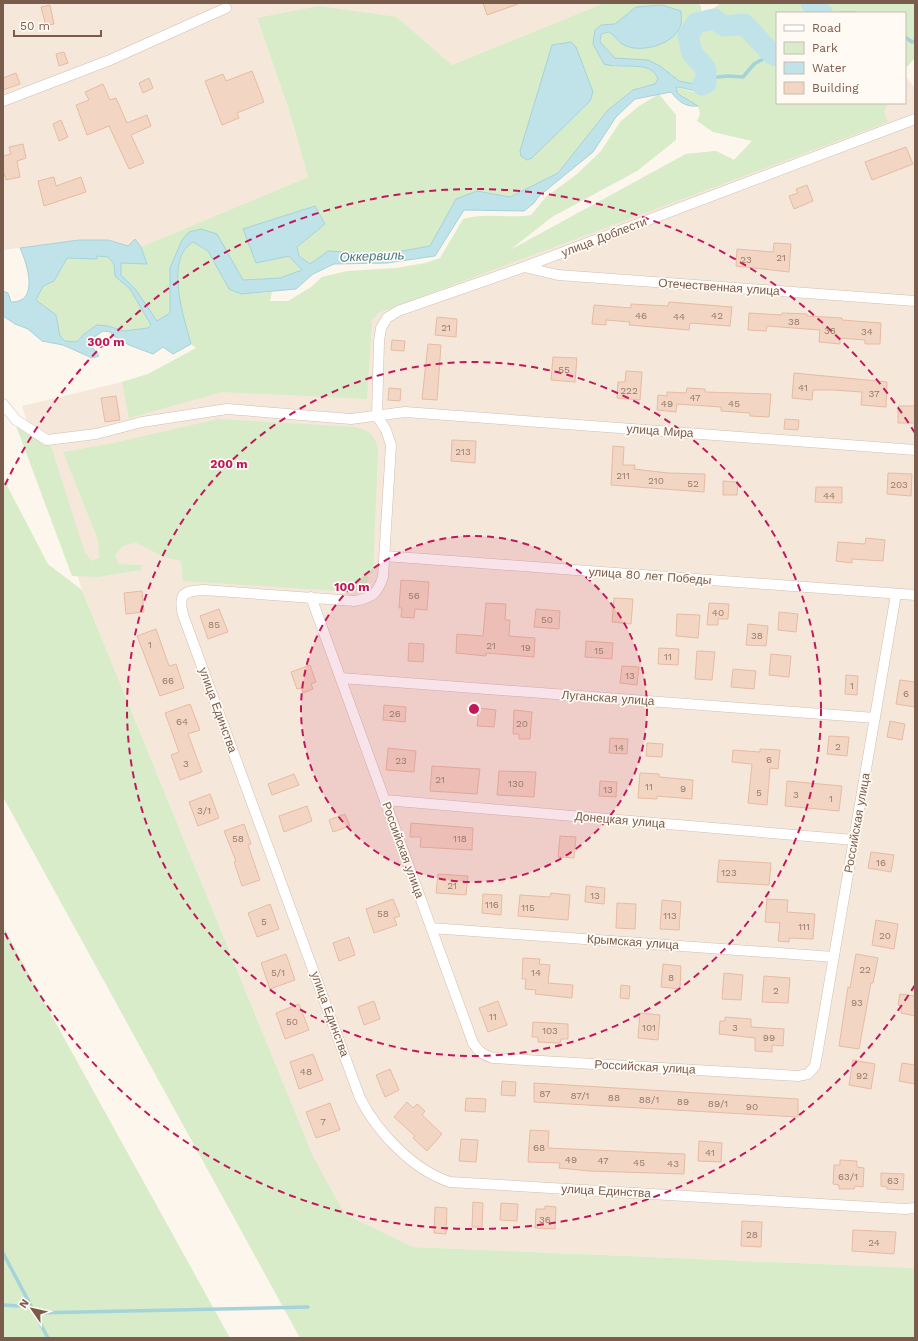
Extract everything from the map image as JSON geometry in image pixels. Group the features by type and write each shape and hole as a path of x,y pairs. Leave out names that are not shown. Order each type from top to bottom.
{"street":[{"path":"3,101 110,60 226,8"},
{"name":"улица Доблести","path":"377,416 379,341 381,328 387,318 398,310 524,267 915,119"},
{"name":"Отечественная улица","path":"524,267 558,275 915,301"},
{"name":"улица Мира","path":"3,404 16,420 47,440 96,434 142,422 227,409 351,419 405,412 915,450"},
{"name":"улица Единства","path":"377,416 386,430 391,445 383,577 379,589 371,597 355,601 204,590 188,591 183,595 180,602 183,615 360,1098 369,1116 382,1132 420,1167 436,1177 450,1182 905,1209 915,1208"},
{"name":"улица 80 лет Победы","path":"384,556 915,595"},
{"name":"Российская улица","path":"311,597 473,1043 478,1050 485,1056 493,1058 798,1076 808,1074 815,1066 896,594"},
{"name":"Луганская улица","path":"341,678 875,718"},
{"name":"Донецкая улица","path":"385,800 854,840"},
{"name":"Крымская улица","path":"432,928 834,957"}],"shaded area":[{"path":"3,3 604,3 452,65 397,17 257,18 289,110 308,177 141,247 135,240 128,246 108,240 79,240 3,250"},
{"path":"906,77 915,88 915,1268 413,1247 345,1214 313,1156 82,590 22,406 122,382 148,374 246,322 507,252 686,154 716,151 734,160 786,104 906,104"}],"green space":[{"path":"604,3 698,3 701,6 702,17 721,3 915,3 915,58 906,68 906,12 776,12 776,104 888,104 884,112 888,122 378,313 372,320 367,399 222,392 129,418 122,382 148,374 196,348 191,344 178,290 179,262 184,250 193,242 208,251 229,289 241,294 272,292 270,301 288,301 311,287 322,277 347,271 396,268 425,263 440,258 463,219 480,216 531,215 546,197 577,174 601,151 620,122 639,106 659,94 676,115 676,140 637,171 552,217 510,250 686,154 716,151 734,160 752,141 713,132 697,121 700,114 698,106 678,94 676,87 693,92 707,89 699,68 699,81 695,84 679,81 660,66 648,60 615,58 600,42 601,34 609,32 614,35 618,41 662,5 636,7 615,24 601,25 593,44 615,67 640,66 651,70 655,73 658,79 655,84 633,90 608,110 558,173 510,197 477,191 456,199 430,246 385,254 328,251 310,264 299,256 297,247 325,224 315,206 289,256 303,270 280,278 242,280 217,234 189,232 170,268 170,314 157,321 121,275 121,263 147,264 141,247 308,177 289,110 257,18 319,6 397,17 452,65"},
{"path":"97,256 108,257 114,264 115,276 130,289 151,325 148,328 124,331 108,326 83,335 77,342 65,341 60,336 56,315 36,300 43,286 54,281 67,258 97,259"},
{"path":"218,419 355,427 365,430 374,437 378,451 373,573 368,575 367,588 352,592 183,581 181,561 164,557 135,542 123,546 115,555 119,564 142,565 141,570 98,577 72,576 15,423 28,434 51,446 84,550 91,561 99,558 98,540 63,452 109,444"},
{"path":"3,478 48,564 82,590 313,1156 345,1214 413,1247 915,1268 915,1338 300,1338 3,797"},
{"path":"3,926 32,980 230,1338 3,1338"}],"water":[{"path":"662,5 681,11 681,24 678,31 666,42 650,47 633,48 626,46 609,32 601,34 600,42 615,58 648,60 660,66 679,81 694,84 699,81 699,68 695,63 700,60 712,67 712,84 707,88 695,91 676,87 678,94 698,106 686,105 677,99 671,92 635,99 616,117 593,152 539,196 534,203 524,211 464,210 435,256 387,263 334,264 313,274 296,289 241,294 229,289 208,251 193,242 184,250 179,261 178,275 178,290 191,344 173,354 163,347 153,354 129,345 112,335 111,332 103,331 88,341 99,356 92,358 63,345 42,341 28,329 15,324 3,316 3,291 8,293 11,302 20,301 26,296 28,289 28,272 20,248 79,240 108,240 128,246 135,239 141,247 147,264 121,263 121,275 136,290 157,321 170,313 170,268 182,240 189,232 201,229 217,234 243,280 280,278 302,270 289,256 256,263 243,229 315,206 325,224 297,247 299,256 310,264 328,251 385,254 430,246 456,199 477,191 510,197 558,173 608,110 633,90 655,84 658,79 649,69 636,66 611,66 604,64 593,44 595,30 601,25 615,24 636,7","holes":["97,256 108,257 114,264 115,276 130,289 151,325 148,328 124,331 108,326 97,325 83,335 77,342 65,341 60,336 56,315 36,300 43,286 54,281 67,258 97,259"]},
{"path":"571,42 576,47 593,92 590,101 532,158 527,160 521,156 520,151 552,45"}],"building":[{"path":"483,3 517,3 518,4 487,15"},
{"path":"50,5 54,24 46,26 41,7"},
{"path":"64,52 68,63 59,66 56,54"},
{"path":"252,71 264,102 237,113 239,118 222,125 205,81 223,74 226,81"},
{"path":"16,73 20,84 3,90 3,78"},
{"path":"149,78 153,88 143,93 139,83"},
{"path":"103,84 110,100 116,98 127,123 147,115 151,126 131,135 144,163 129,169 109,126 87,135 76,105 89,100 85,92"},
{"path":"61,120 68,137 59,141 53,124"},
{"path":"23,144 26,158 17,161 20,177 6,180 3,171 3,156 11,154 9,147"},
{"path":"906,147 913,164 872,180 865,162"},
{"path":"54,177 56,186 81,177 86,192 44,206 38,181"},
{"path":"807,185 813,201 794,209 789,196 798,193 796,189"},
{"path":"774,243 791,244 789,272 736,266 737,249 773,252"},
{"path":"669,302 732,307 730,326 690,323 689,330 629,325 630,322 606,320 606,325 592,324 594,305 631,308 631,304 668,306"},
{"path":"749,313 782,315 782,313 807,314 807,316 842,318 842,320 881,323 880,344 865,344 865,340 840,338 840,344 819,342 820,330 767,326 766,331 748,330"},
{"path":"437,317 457,319 456,337 435,335"},
{"path":"392,340 405,341 404,351 391,350"},
{"path":"428,344 441,345 437,400 422,399"},
{"path":"553,357 577,358 575,382 551,380"},
{"path":"626,371 642,372 640,400 617,398 618,382 625,382"},
{"path":"794,373 887,382 886,407 861,405 862,392 813,390 812,400 792,398"},
{"path":"389,388 401,389 400,401 388,400"},
{"path":"687,388 705,389 705,392 771,394 769,417 750,416 750,413 721,411 721,407 677,404 676,412 657,410 658,395 667,396 667,392 686,393"},
{"path":"116,396 120,420 105,422 101,398"},
{"path":"898,406 915,406 915,423 898,423"},
{"path":"785,419 799,420 798,430 784,429"},
{"path":"452,440 476,441 475,463 451,461"},
{"path":"613,446 624,447 623,465 635,465 634,469 668,473 705,474 704,492 611,485"},
{"path":"888,473 912,474 911,496 887,494"},
{"path":"723,481 738,482 737,495 723,495"},
{"path":"816,487 842,487 842,503 815,502"},
{"path":"866,538 885,540 883,561 852,559 852,563 836,561 838,542 865,544"},
{"path":"401,580 429,582 427,610 415,609 414,618 401,617 402,608 399,608"},
{"path":"142,591 144,612 126,614 124,593"},
{"path":"614,598 633,599 631,624 612,622"},
{"path":"486,603 506,604 505,620 510,620 509,636 535,638 534,657 486,653 486,656 456,653 457,634 483,636"},
{"path":"709,603 729,604 728,619 718,619 718,625 707,625"},
{"path":"219,609 228,632 208,639 200,616"},
{"path":"536,609 560,611 559,629 534,627"},
{"path":"779,612 798,614 796,632 778,630"},
{"path":"677,614 700,615 698,638 676,636"},
{"path":"748,624 768,626 766,646 746,645"},
{"path":"156,629 169,666 176,664 184,688 160,696 137,636"},
{"path":"586,641 613,643 612,659 585,657"},
{"path":"409,643 424,644 423,662 408,661"},
{"path":"659,648 679,649 678,665 658,664"},
{"path":"697,651 715,652 712,680 695,679"},
{"path":"771,654 791,656 789,677 769,675"},
{"path":"310,665 316,682 311,684 313,689 303,693 301,688 297,689 291,672"},
{"path":"622,666 639,667 637,685 620,683"},
{"path":"733,669 756,671 754,689 731,687"},
{"path":"846,675 858,676 857,695 845,694"},
{"path":"900,680 915,682 915,707 896,704"},
{"path":"190,704 200,730 188,734 202,772 180,780 171,755 179,752 165,713"},
{"path":"384,705 406,707 405,722 383,720"},
{"path":"479,708 496,710 494,727 477,726"},
{"path":"514,710 532,712 530,739 519,739 519,734 513,734"},
{"path":"890,721 905,724 902,740 887,737"},
{"path":"829,736 849,737 847,756 827,754"},
{"path":"610,738 628,739 627,754 609,753"},
{"path":"647,743 663,744 662,757 646,756"},
{"path":"388,748 416,751 414,772 386,770"},
{"path":"760,749 780,750 778,769 770,768 767,805 748,803 752,764 732,762 733,750 760,752"},
{"path":"432,766 480,769 477,794 430,791"},
{"path":"499,771 536,772 534,797 497,795"},
{"path":"640,773 659,774 659,777 693,780 692,799 657,796 657,799 638,798"},
{"path":"294,774 299,785 272,795 268,784"},
{"path":"600,781 617,782 616,797 599,796"},
{"path":"787,781 842,786 839,811 785,806"},
{"path":"210,794 219,818 198,826 189,802"},
{"path":"307,806 312,821 284,832 279,816"},
{"path":"345,814 350,826 333,832 329,820"},
{"path":"411,823 473,828 472,850 420,847 421,837 410,837"},
{"path":"244,824 251,844 248,845 260,880 242,886 234,862 236,861 224,831"},
{"path":"560,836 576,837 574,858 558,857"},
{"path":"871,852 894,855 891,872 868,868"},
{"path":"719,860 771,863 769,885 717,882"},
{"path":"438,874 468,876 466,895 436,893"},
{"path":"586,886 605,888 604,904 585,902"},
{"path":"551,893 570,895 568,920 518,916 520,895 550,897"},
{"path":"483,894 502,895 501,915 482,913"},
{"path":"393,899 400,916 394,918 397,925 374,933 366,909"},
{"path":"767,899 788,900 787,912 815,914 813,939 789,938 789,942 778,941 780,923 765,922"},
{"path":"662,900 681,902 679,930 660,929"},
{"path":"617,903 636,904 635,929 616,928"},
{"path":"270,904 279,929 257,937 248,913"},
{"path":"876,920 898,924 894,949 872,945"},
{"path":"349,937 355,955 339,961 333,943"},
{"path":"286,954 295,980 270,989 261,963"},
{"path":"856,954 878,958 873,983 871,983 859,1049 839,1046 848,987 850,988"},
{"path":"523,958 540,959 539,964 550,965 548,983 573,985 572,998 535,994 536,990 525,989 526,979 522,979"},
{"path":"663,964 681,966 680,989 661,987"},
{"path":"724,973 743,975 741,1000 722,999"},
{"path":"764,976 790,978 788,1003 762,1002"},
{"path":"621,985 630,986 629,999 620,998"},
{"path":"900,994 915,996 915,1016 901,1013 902,1006 898,1005"},
{"path":"374,1001 380,1019 364,1025 358,1007"},
{"path":"498,1001 507,1025 488,1032 479,1008"},
{"path":"299,1004 309,1030 285,1039 276,1013"},
{"path":"640,1013 660,1015 658,1040 638,1038"},
{"path":"725,1017 751,1019 751,1027 784,1029 783,1046 772,1045 772,1052 755,1051 755,1038 719,1034 720,1021 725,1021"},
{"path":"533,1022 568,1024 568,1039 561,1039 560,1043 538,1042 538,1037 532,1037"},
{"path":"313,1054 323,1080 299,1089 290,1062"},
{"path":"853,1060 875,1064 871,1089 849,1085"},
{"path":"902,1063 915,1065 915,1084 899,1081"},
{"path":"390,1069 399,1090 385,1097 376,1075"},
{"path":"502,1081 516,1082 515,1096 501,1095"},
{"path":"534,1083 798,1099 798,1117 534,1102"},
{"path":"466,1098 486,1099 485,1112 465,1111"},
{"path":"407,1102 413,1108 417,1104 425,1111 422,1115 442,1134 427,1151 413,1138 415,1136 394,1117"},
{"path":"330,1103 340,1130 316,1138 306,1112"},
{"path":"530,1130 549,1131 548,1148 685,1154 684,1174 590,1171 559,1168 560,1163 528,1162"},
{"path":"461,1139 478,1140 476,1162 459,1161"},
{"path":"699,1141 722,1143 721,1162 698,1161"},
{"path":"840,1160 857,1161 857,1167 864,1168 863,1187 855,1186 854,1189 839,1189 839,1185 833,1184 834,1165 840,1165"},
{"path":"881,1173 904,1174 903,1190 887,1189 887,1187 881,1186"},
{"path":"473,1202 483,1203 482,1227 472,1227"},
{"path":"501,1203 518,1204 517,1221 500,1220"},
{"path":"545,1206 556,1207 555,1229 535,1228 536,1209 545,1209"},
{"path":"435,1207 447,1208 446,1234 434,1233"},
{"path":"742,1221 762,1222 761,1247 741,1246"},
{"path":"853,1230 896,1232 894,1254 852,1251"}],"waterway":[{"name":"Оккервиль","path":"811,3 821,12"},
{"name":"Оккервиль","path":"702,85 706,83 706,69 692,53 688,36 696,23 714,19 724,26 744,24 772,54 776,56"},
{"path":"906,38 912,42 915,41"},
{"path":"708,78 728,76 743,77 754,64 772,54"},
{"path":"3,1253 48,1338"},
{"path":"3,1305 19,1306"},
{"path":"35,1313 308,1307"}]}
